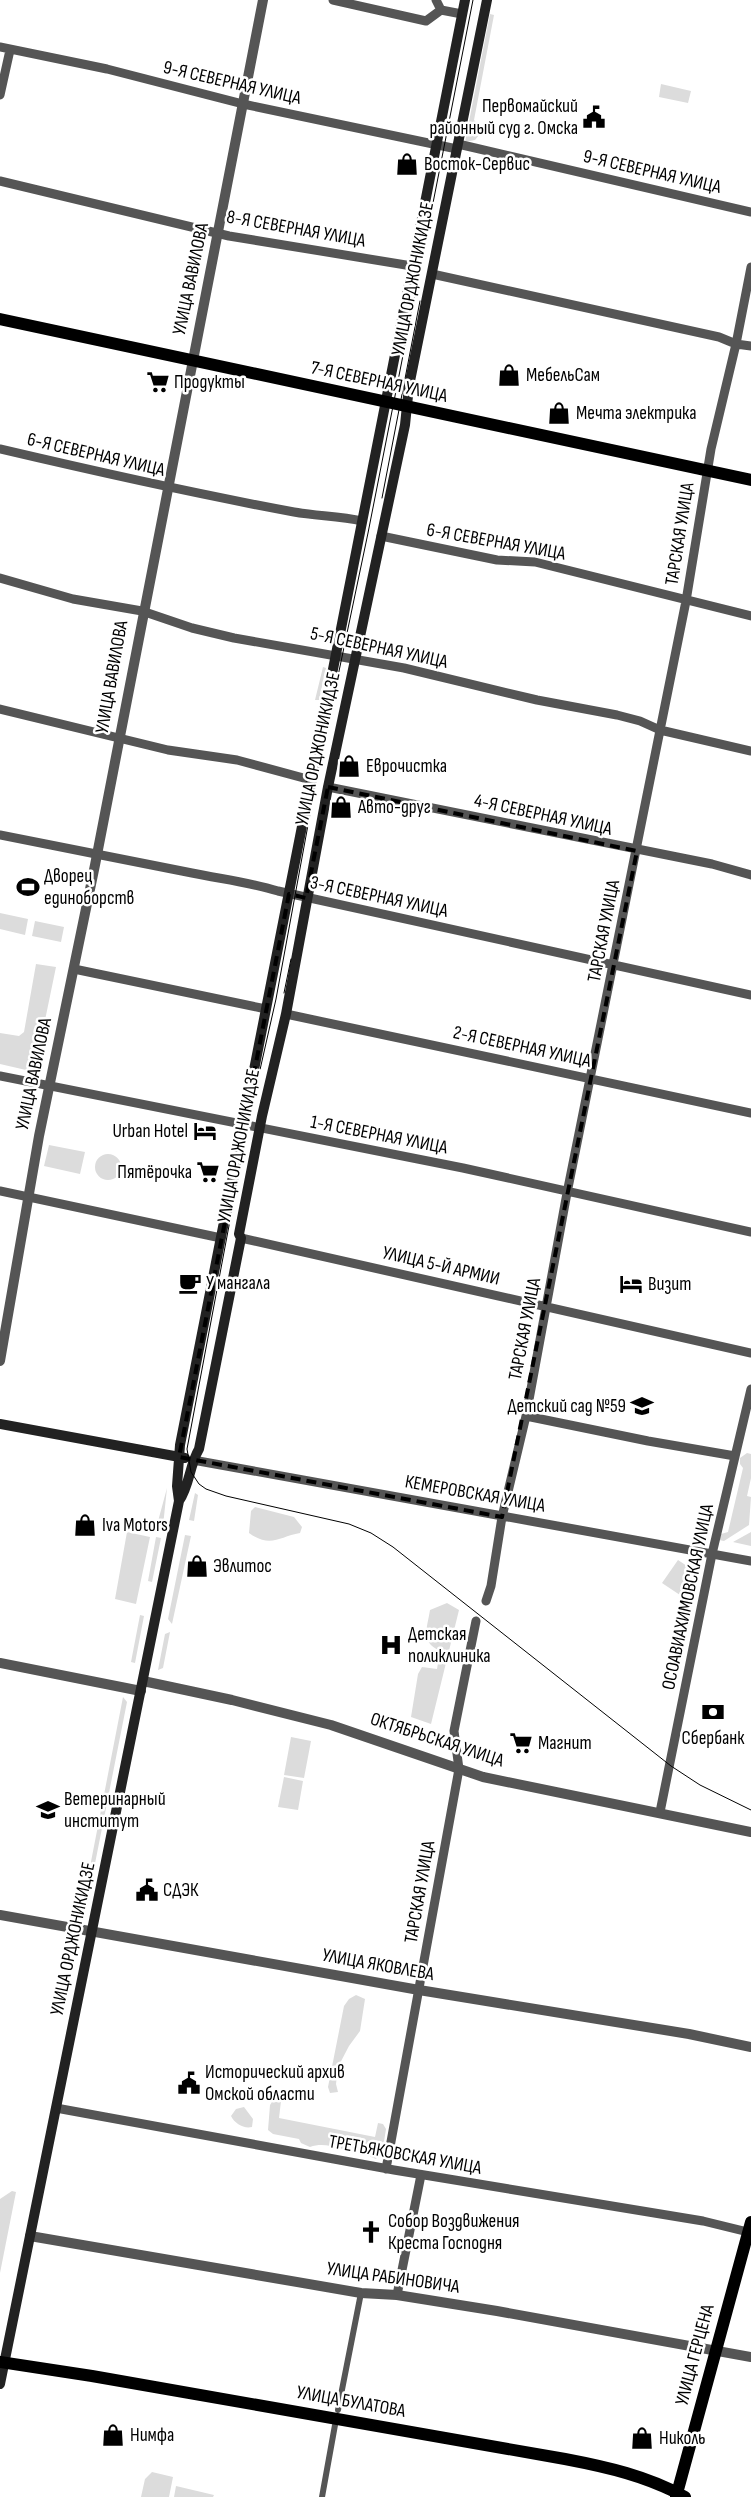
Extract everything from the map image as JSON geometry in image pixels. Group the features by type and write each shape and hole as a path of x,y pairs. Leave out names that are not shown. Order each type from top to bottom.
{"main road":[{"name":"УЛИЦА ОРДЖОНИКИДЗЕ","path":"180,1501 177,1490 179,1457 465,0"},
{"name":"УЛИЦА ОРДЖОНИКИДЗЕ","path":"0,2384 2,2362 30,2236 180,1501 187,1488 193,1460 199,1449 241,1238 239,1234 259,1128 286,1014 328,787 381,536 487,0"},
{"name":"7-Я СЕВЕРНАЯ УЛИЦА","path":"0,318 751,480"},
{"path":"0,1424 193,1460"},
{"name":"УЛИЦА ГЕРЦЕНА","path":"679,2496 715,2351 750,2227"},
{"name":"УЛИЦА БУЛАТОВА","path":"2,2362 572,2460 621,2471 654,2482 679,2496"}],"street":[{"name":"УЛИЦА ВАВИЛОВА","path":"0,1360 49,1086 97,855 142,611 218,232 262,0"},
{"path":"333,0 426,21 441,10 462,14"},
{"path":"436,0 441,10"},
{"name":"9-Я СЕВЕРНАЯ УЛИЦА","path":"0,47 107,69 243,104 436,145 458,147 751,212"},
{"path":"0,96 10,50"},
{"name":"8-Я СЕВЕРНАЯ УЛИЦА","path":"0,180 229,236 412,266"},
{"name":"ТАРСКАЯ УЛИЦА","path":"486,1601 491,1586 502,1517 526,1416 568,1192 686,601 707,470 736,344 751,267"},
{"path":"432,274 719,337 736,344 751,346"},
{"name":"6-Я СЕВЕРНАЯ УЛИЦА","path":"0,449 166,488 316,516 343,517 362,521"},
{"name":"6-Я СЕВЕРНАЯ УЛИЦА","path":"381,536 497,560 535,562 751,616"},
{"name":"5-Я СЕВЕРНАЯ УЛИЦА","path":"0,578 73,599 142,611 192,628 234,638 336,654 404,668 537,700 617,715 640,721 660,730 751,751"},
{"path":"0,709 168,750 237,760 311,780"},
{"name":"4-Я СЕВЕРНАЯ УЛИЦА","path":"328,787 637,851 712,864 751,875"},
{"name":"3-Я СЕВЕРНАЯ УЛИЦА","path":"0,835 97,855 232,879 306,898 751,995"},
{"path":"74,969 266,1009"},
{"name":"2-Я СЕВЕРНАЯ УЛИЦА","path":"286,1014 751,1113"},
{"name":"1-Я СЕВЕРНАЯ УЛИЦА","path":"0,1076 243,1126 463,1168 751,1232"},
{"path":"0,1191 221,1238"},
{"name":"УЛИЦА 5-Й АРМИИ","path":"241,1238 751,1353"},
{"name":"ОСОАВИАХИМОВСКАЯ УЛИЦА","path":"660,1812 712,1554 751,1389"},
{"path":"526,1416 648,1441 735,1456"},
{"name":"КЕМЕРОВСКАЯ УЛИЦА","path":"193,1460 751,1561"},
{"name":"ТАРСКАЯ УЛИЦА","path":"386,2168 458,1769 454,1731 476,1621"},
{"name":"ОКТЯБРЬСКАЯ УЛИЦА","path":"0,1664 232,1700 331,1725 396,1745 483,1777 751,1832"},
{"name":"УЛИЦА ЯКОВЛЕВА","path":"0,1915 419,1990 689,2034 751,2047"},
{"name":"ТРЕТЬЯКОВСКАЯ УЛИЦА","path":"56,2108 421,2175 750,2227"},
{"path":"397,2295 421,2175"},
{"name":"УЛИЦА РАБИНОВИЧА","path":"30,2236 361,2293 397,2295 751,2358"},
{"path":"338,2410 361,2293"},
{"path":"322,2497 335,2425"}],"highlighted area":[{"path":"328,787 637,851 502,1517 179,1457 289,894 306,898"}],"shaded area":[{"path":"490,14 494,15 474,120 479,126 479,135 475,140 465,142"},
{"path":"661,84 691,91 688,103 659,97"},
{"path":"323,667 326,668 319,700 315,700"},
{"path":"0,913 28,919 25,935 0,929"},
{"path":"35,921 64,927 61,942 32,936"},
{"path":"36,964 56,967 37,1059 32,1067 26,1070 0,1064 0,1033 19,1036 24,1032"},
{"path":"49,1145 85,1152 80,1174 44,1166"},
{"path":"108,1154 117,1158 121,1167 117,1176 108,1180 99,1176 95,1167 99,1158"},
{"path":"747,1453 751,1454 751,1478 747,1496 751,1497 749,1525 724,1541 719,1540 721,1534 728,1532 743,1468 740,1464 740,1458"},
{"path":"167,1488 163,1526 157,1525"},
{"path":"195,1493 198,1495 194,1521 189,1520"},
{"path":"255,1507 294,1517 302,1527 300,1533 270,1541 257,1538 249,1533 251,1511"},
{"path":"127,1532 150,1537 136,1604 115,1599"},
{"path":"751,1532 751,1546 733,1542"},
{"path":"185,1535 191,1536 172,1624 168,1619"},
{"path":"156,1537 161,1538 152,1582 148,1581"},
{"path":"678,1560 696,1572 680,1595 662,1583"},
{"path":"447,1603 459,1610 431,1724 411,1717 418,1674 422,1667 437,1669 440,1651 430,1643 426,1634 430,1610"},
{"path":"140,1615 144,1616 135,1663 131,1662"},
{"path":"170,1632 163,1668 158,1670 165,1634"},
{"path":"123,1697 127,1702 85,1914 81,1913"},
{"path":"291,1737 311,1741 304,1778 284,1775"},
{"path":"284,1777 303,1781 298,1810 278,1807"},
{"path":"356,1995 365,1999 360,2031 349,2046 338,2067 336,2084 338,2092 330,2093 328,2087 344,2006 349,1999"},
{"path":"281,2101 279,2118 375,2137 378,2123 383,2124 386,2129 383,2148 376,2159 371,2157 366,2151 352,2151 324,2145 310,2147 301,2143 299,2139 273,2134 268,2130 270,2105 272,2102"},
{"path":"244,2107 253,2119 252,2127 240,2125 231,2116 236,2109"},
{"path":"12,2191 16,2192 0,2273 0,2199"},
{"path":"152,2472 173,2477 169,2497 141,2497 145,2479"},
{"path":"176,2486 214,2495 213,2497 174,2497"}],"tram line":[{"path":"473,0 368,533 317,776 276,999 250,1114 187,1449 191,1472 199,1484 206,1489 226,1496 349,1524 371,1533 393,1547 671,1766 700,1785 751,1810"},
{"path":"382,498 420,301"},
{"path":"284,993 291,959"}],"place":[{"name":"Первомайский районный суд г. Омска","path":"594,117"},
{"name":"Восток-Сервис","path":"407,164"},
{"name":"МебельСам","path":"509,375"},
{"name":"Продукты","path":"158,382"},
{"name":"Мечта электрика","path":"559,413"},
{"name":"Еврочистка","path":"349,766"},
{"name":"Авто-друг","path":"341,807"},
{"name":"Дворец единоборств","path":"28,887"},
{"name":"Urban Hotel","path":"205,1131"},
{"name":"Пятёрочка","path":"208,1172"},
{"name":"У мангала","path":"190,1283"},
{"name":"Визит","path":"631,1284"},
{"name":"Детский сад №59","path":"642,1406"},
{"name":"Iva Motors","path":"85,1525"},
{"name":"Эвлитос","path":"197,1566"},
{"name":"Детская поликлиника","path":"391,1645"},
{"name":"Сбербанк","path":"713,1712"},
{"name":"Магнит","path":"521,1743"},
{"name":"Ветеринарный институт","path":"48,1810"},
{"name":"СДЭК","path":"147,1890"},
{"name":"Исторический архив Омской области","path":"189,2083"},
{"name":"Собор Воздвижения Креста Господня","path":"371,2232"},
{"name":"Нимфа","path":"113,2435"},
{"name":"Николь","path":"642,2438"}]}
